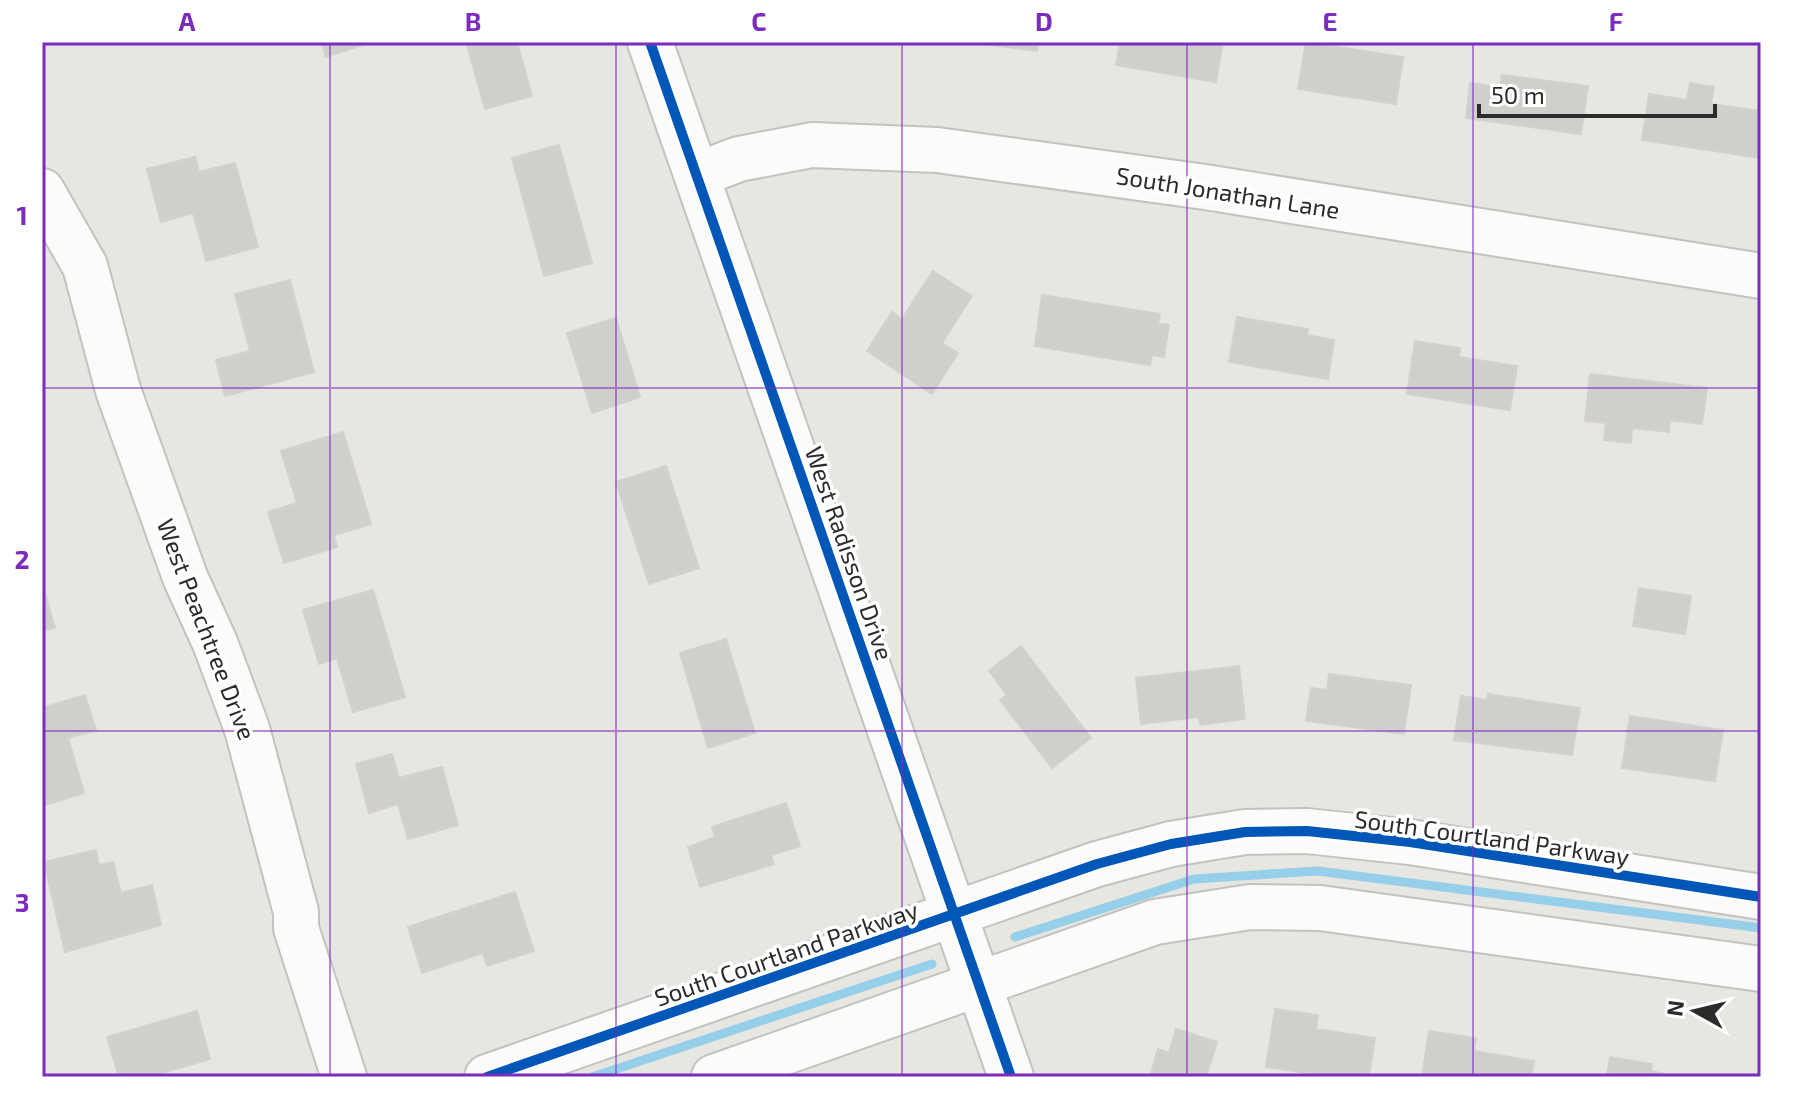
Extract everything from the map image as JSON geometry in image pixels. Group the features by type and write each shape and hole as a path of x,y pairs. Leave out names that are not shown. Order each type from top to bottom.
{"street":[{"name":"West Radisson Drive","path":"650,42 952,916 1011,1077"},
{"name":"South Jonathan Lane","path":"697,175 739,159 812,145 937,150 1205,187 1761,276"},
{"name":"West Peachtree Drive","path":"42,191 85,266 118,390 185,577 215,643 247,729 296,912 296,928 344,1077"},
{"name":"South Courtland Parkway","path":"487,1077 1097,864 1171,844 1245,832 1307,831 1410,842 1761,897"},
{"path":"714,1077 1155,922 1250,907 1320,908 1761,969"}],"building":[{"path":"321,42 365,42 366,44 326,57"},
{"path":"466,42 517,42 532,96 485,109"},
{"path":"968,42 1038,42 1037,51"},
{"path":"1120,42 1223,42 1216,82 1116,65"},
{"path":"1306,42 1403,57 1396,104 1298,89"},
{"path":"1502,75 1588,86 1581,134 1466,118 1470,83 1500,87"},
{"path":"1690,83 1714,87 1711,104 1761,111 1761,158 1642,140 1649,94 1687,100"},
{"path":"559,145 592,263 544,276 512,158"},
{"path":"195,157 199,172 235,163 258,247 206,261 193,213 161,222 147,169"},
{"path":"933,271 972,296 942,343 958,353 932,394 867,351 892,312 902,319"},
{"path":"290,280 314,372 225,396 216,360 250,351 235,294"},
{"path":"1042,295 1160,314 1158,324 1169,325 1164,357 1152,355 1150,365 1035,346"},
{"path":"1237,317 1308,329 1307,335 1334,340 1328,379 1229,362"},
{"path":"616,318 640,397 592,413 567,333"},
{"path":"1415,341 1460,348 1459,357 1517,366 1510,410 1407,394"},
{"path":"1590,374 1707,388 1702,424 1670,420 1669,432 1632,428 1631,443 1604,440 1606,423 1585,421"},
{"path":"343,432 371,524 334,535 337,547 284,563 268,512 297,503 281,451"},
{"path":"666,466 699,568 649,584 616,482"},
{"path":"42,583 55,628 42,631"},
{"path":"1639,588 1691,596 1685,634 1633,626"},
{"path":"373,590 405,697 353,712 337,658 319,664 303,610"},
{"path":"726,639 755,733 708,748 680,653"},
{"path":"1021,646 1091,738 1052,768 1000,700 1007,695 989,671"},
{"path":"1239,666 1245,719 1200,725 1199,717 1141,724 1136,678"},
{"path":"1329,674 1411,685 1404,734 1306,721 1311,688 1327,690"},
{"path":"1488,694 1580,708 1572,755 1454,740 1461,696 1487,700"},
{"path":"85,695 96,730 68,738 84,793 42,806 42,708"},
{"path":"1630,716 1723,730 1715,781 1622,768"},
{"path":"392,754 399,778 442,767 458,825 408,839 398,804 369,813 356,764"},
{"path":"786,803 800,846 771,855 774,864 700,887 688,847 715,837 712,827"},
{"path":"96,850 99,865 113,862 121,893 152,885 161,925 65,952 44,862"},
{"path":"515,892 534,951 487,966 483,953 422,973 408,927"},
{"path":"1275,1009 1318,1015 1316,1029 1375,1038 1369,1077 1334,1077 1266,1067"},
{"path":"197,1011 210,1059 148,1077 119,1077 107,1037"},
{"path":"1176,1029 1217,1042 1206,1077 1150,1077 1158,1049 1169,1053"},
{"path":"1429,1031 1476,1038 1474,1051 1534,1061 1531,1077 1422,1077"},
{"path":"1610,1057 1652,1064 1651,1071 1678,1077 1607,1077"}],"waterway":[{"path":"1015,937 1194,879 1318,871 1761,928"},
{"path":"592,1077 932,964"}],"cycle path":[{"path":"650,42 1011,1077"},
{"path":"487,1077 1097,864 1171,844 1245,832 1307,831 1410,842 1761,897"}]}
